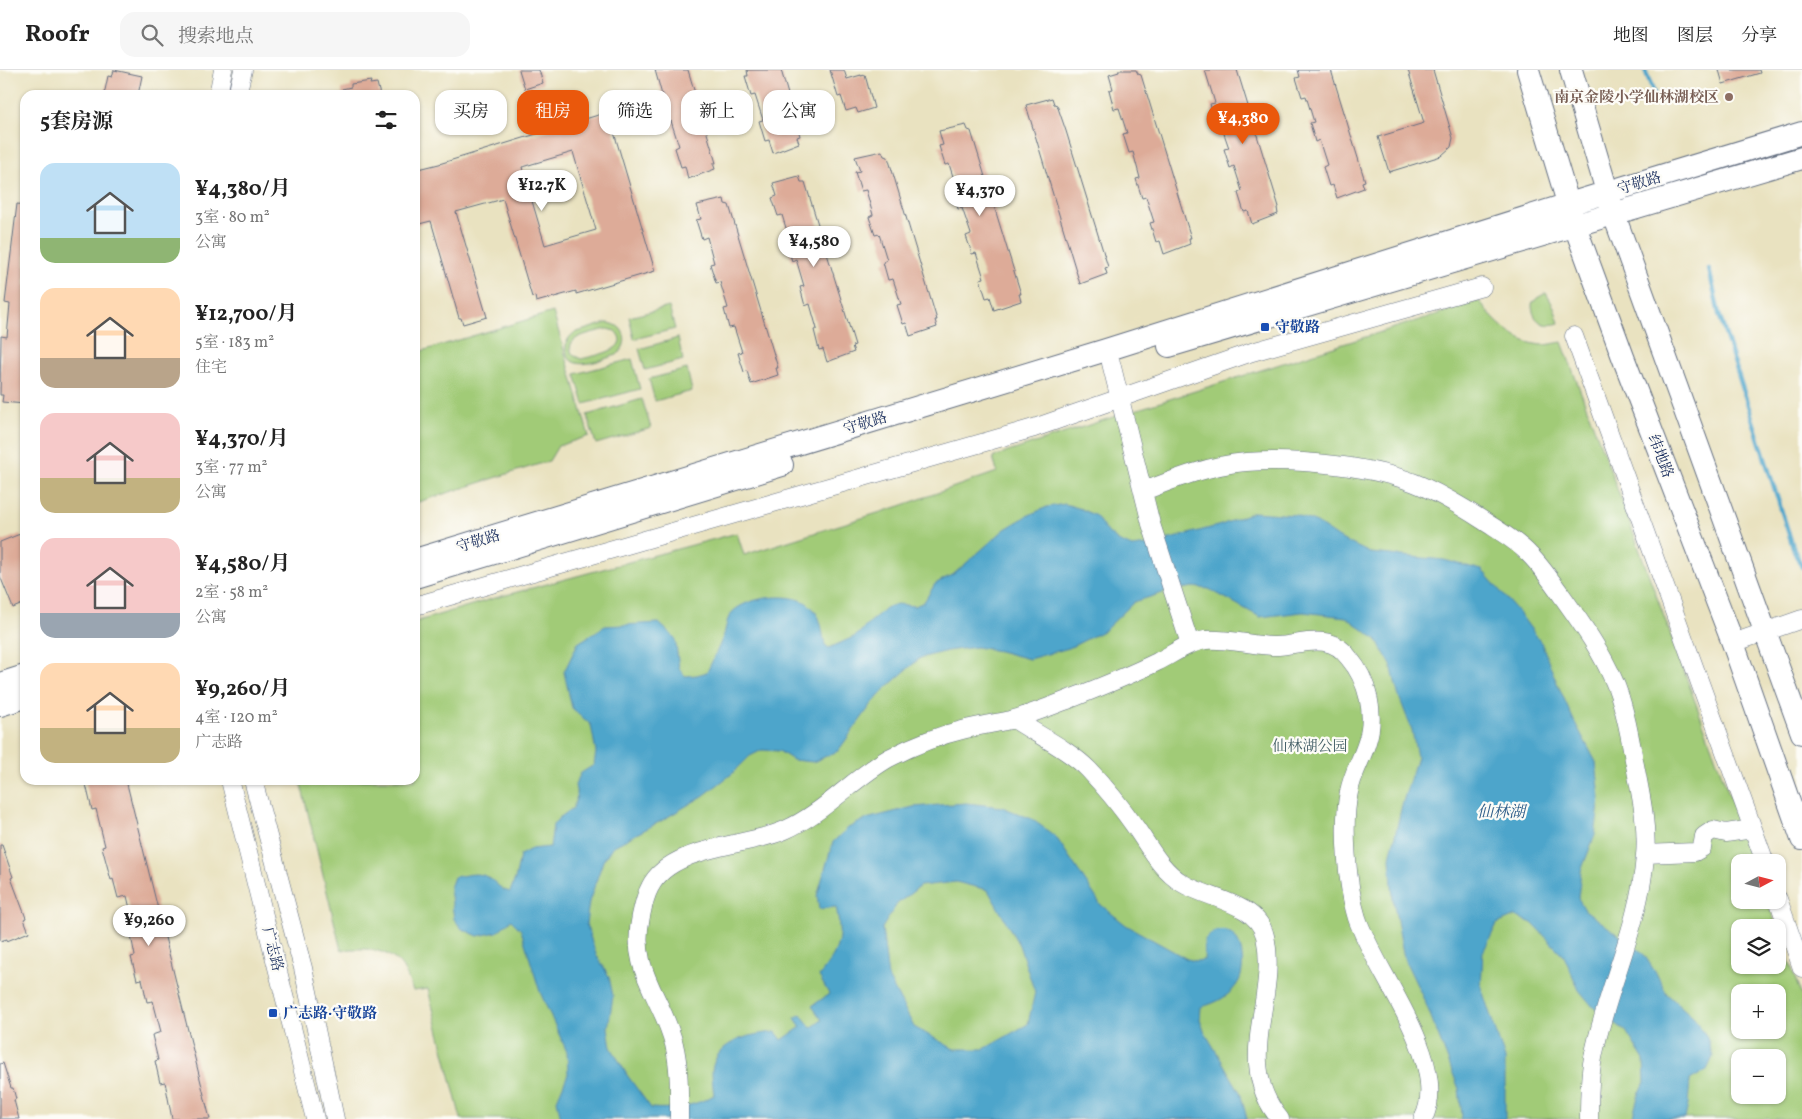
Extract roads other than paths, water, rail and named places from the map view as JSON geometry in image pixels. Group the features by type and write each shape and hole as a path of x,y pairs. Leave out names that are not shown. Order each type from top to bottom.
{"main road":[{"name":"纬地路","path":"1528,70 1576,226 1623,357 1732,643 1802,839"},
{"path":"1571,70 1614,215 1727,531 1802,733"},
{"name":"守敬路","path":"420,558 1106,350 1569,204 1802,133"},
{"name":"守敬路","path":"420,575 1111,364 1802,158"},
{"path":"0,684 20,678"},
{"path":"0,705 20,699"}],"street":[{"path":"219,90 223,70"},
{"path":"238,90 243,70"},
{"path":"420,605 1034,428 1252,352 1482,287"},
{"path":"1574,336 1762,854"},
{"path":"1111,364 1151,524 1190,644"},
{"path":"1144,490 1219,466 1247,462 1311,462 1384,474 1420,485 1460,505 1529,553 1554,584 1586,631 1615,682 1631,743 1641,797 1645,854 1640,893 1632,930 1593,1058 1588,1119"},
{"path":"1732,643 1765,630 1802,619"},
{"path":"679,1119 679,1089 673,1040 644,974 638,953 639,926 644,901 651,884 663,871 692,855 780,833 806,820 858,778 888,759 923,742 964,729 1014,719 1071,699 1121,679 1190,644 1208,640 1285,646 1321,641 1333,644 1346,653 1364,682 1369,701 1369,738 1355,770 1348,794 1347,865 1351,895 1357,920 1418,1043 1427,1068 1431,1089 1430,1100 1423,1119"},
{"path":"1014,719 1087,768 1111,795 1156,858 1170,873 1182,883 1243,910 1253,916 1260,924 1264,935 1266,974 1258,1049 1258,1069 1261,1087 1269,1106 1280,1119"},
{"name":"广志路","path":"231,785 315,1119"},
{"name":"广志路","path":"253,785 302,968 335,1119"},
{"path":"1645,854 1695,852 1702,848 1704,836 1713,830 1726,833 1753,829"},
{"path":"1781,909 1802,968"}],"water":[{"name":"仙林湖","path":"1065,504 1096,516 1105,530 1118,541 1132,547 1148,545 1221,525 1253,512 1296,515 1317,523 1341,539 1370,553 1444,560 1482,570 1520,614 1542,644 1574,721 1596,762 1600,798 1595,835 1581,871 1578,898 1585,910 1643,953 1667,994 1694,1018 1707,1037 1713,1057 1707,1070 1690,1080 1685,1119 1632,1119 1638,1097 1645,1082 1644,1060 1626,1031 1593,1007 1579,990 1564,956 1532,923 1515,916 1497,924 1483,952 1481,987 1505,1059 1505,1119 1461,1119 1459,1089 1426,1004 1404,958 1393,899 1390,858 1402,805 1417,757 1412,730 1398,694 1391,665 1376,639 1346,617 1303,612 1260,617 1209,589 1193,587 1166,592 1134,602 1105,630 1069,648 1029,659 976,647 947,651 920,658 887,687 871,705 838,751 813,762 793,760 779,751 762,750 750,756 733,773 703,796 612,847 603,861 589,902 586,924 596,954 609,977 613,996 608,1028 611,1047 627,1075 651,1108 675,1108 692,1104 714,1095 712,1071 720,1052 727,1046 746,1037 766,1033 776,1032 782,1040 801,1027 795,1018 801,1014 811,1028 822,1020 812,1006 829,994 819,976 831,959 838,944 839,928 836,907 819,909 817,896 833,842 848,828 866,819 913,807 966,803 1002,807 1032,819 1056,837 1101,905 1126,925 1187,959 1196,961 1204,960 1205,940 1214,932 1225,931 1232,934 1237,940 1242,957 1239,981 1232,991 1223,998 1201,1007 1200,1019 1204,1031 1240,1092 1247,1119 561,1119 557,1100 568,1074 567,1052 540,992 521,930 511,920 497,932 478,936 462,929 454,919 450,888 454,877 479,874 510,892 516,876 520,855 531,849 550,847 553,825 573,808 577,796 575,785 581,773 594,765 596,752 591,725 572,708 564,672 578,643 605,626 659,623 675,638 679,668 685,676 697,675 707,672 723,637 729,617 736,609 755,600 779,597 800,600 813,609 821,623 825,645 829,648 856,636 885,608 897,604 915,606 924,602 935,584 955,573 1005,529 1047,507","holes":["956,882 988,890 1019,945 1035,992 1028,1024 984,1049 954,1049 914,1027 888,977 882,928 897,904 920,886"]}],"waterway":[{"path":"1645,70 1657,101"},
{"path":"1709,269 1719,314 1794,550 1802,567"}],"place":[{"name":"南京金陵小学仙林湖校区","path":"1729,97"},
{"name":"守敬路","path":"1265,327"},
{"name":"广志路·守敬路","path":"273,1013"}],"park label":[{"name":"仙林湖公园","path":"1310,746"}]}
